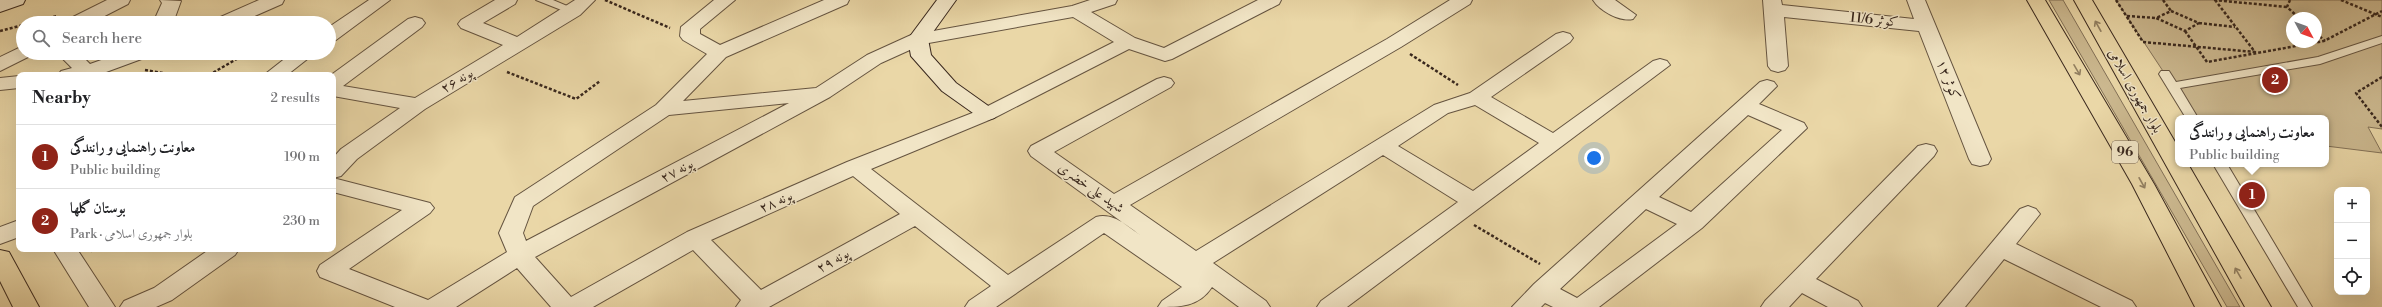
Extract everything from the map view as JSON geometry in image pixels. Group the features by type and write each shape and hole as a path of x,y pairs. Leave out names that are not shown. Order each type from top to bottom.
{"main road":[{"name":"96","path":"2036,0 2143,184 2208,307"},
{"name":"بلوار جمهوری اسلامی","path":"2083,0 2175,161"},
{"name":"بلوار جمهوری اسلامی","path":"2178,167 2258,307"},
{"path":"0,258 26,307"}],"street":[{"path":"0,6 16,0"},
{"path":"96,16 120,0"},
{"path":"166,16 172,1 169,0"},
{"path":"238,16 275,0"},
{"path":"336,31 381,0"},
{"path":"508,0 468,24 518,44"},
{"path":"719,53 690,36 691,28 726,0"},
{"path":"565,307 520,255 511,233 523,202 663,109 719,53 840,0"},
{"path":"947,0 918,39 920,56 949,87 987,114"},
{"path":"918,39 1076,11 1108,0"},
{"path":"1076,11 1128,42 1165,55 1272,0"},
{"path":"1114,204 1394,43 1463,0"},
{"path":"1602,0 1626,15"},
{"name":"کوثر ۱۲","path":"1916,0 1980,159"},
{"path":"1773,5 1778,66"},
{"name":"کوثر 11/6","path":"1773,5 1927,26"},
{"name":"پونه ۲۶","path":"336,164 341,152 580,6"},
{"path":"336,81 415,23"},
{"path":"1197,262 1442,109 1477,97 1563,38"},
{"name":"پونه ۲۷","path":"437,307 520,255 823,93 874,60 918,39"},
{"name":"پونه ۲۸","path":"573,307 695,238 855,167 987,114 1128,42"},
{"path":"0,65 16,56"},
{"path":"70,60 76,72"},
{"path":"82,72 116,60"},
{"path":"278,72 295,60"},
{"path":"1330,307 1660,65"},
{"path":"0,84 16,82"},
{"name":"شهید علی خضری","path":"1164,83 1039,151 1197,262 1257,307"},
{"path":"1536,297 1767,86"},
{"path":"336,91 418,105"},
{"path":"663,109 823,93"},
{"path":"1477,97 1554,142"},
{"path":"1582,307 1694,223 1796,128 1745,106"},
{"path":"1383,146 1474,201"},
{"path":"1774,307 1926,151"},
{"path":"855,167 1009,288"},
{"path":"336,186 422,208 329,271 420,307"},
{"path":"1643,199 1694,223"},
{"path":"1951,307 2028,214"},
{"name":"پونه ۲۹","path":"754,305 917,215"},
{"path":"978,307 1009,288 1104,222 1200,287 1171,307"},
{"path":"0,236 16,229"},
{"path":"695,238 754,305"},
{"path":"2001,247 2123,307"},
{"path":"67,252 102,307"},
{"path":"133,307 163,294 223,252"},
{"path":"1800,281 1849,307"},
{"path":"1536,297 1573,307"}],"lane":[{"path":"542,0 580,6"},
{"path":"2173,86 2320,60 2382,39"},
{"path":"2165,74 2190,115"},
{"path":"2222,167 2305,307"}],"path":[{"path":"604,0 690,36"},
{"path":"2116,0 2143,42 2255,52 2214,0"},
{"path":"2163,0 2171,10 2200,23 2236,27"},
{"path":"2214,0 2287,7 2292,12"},
{"path":"2287,7 2290,0"},
{"path":"2341,0 2382,17"},
{"path":"2156,18 2171,10"},
{"path":"2126,16 2156,18 2185,31 2207,62 2324,41 2382,11"},
{"path":"2185,31 2200,23"},
{"path":"0,31 16,27"},
{"path":"1394,43 1477,97"},
{"path":"214,72 235,60"},
{"path":"486,64 576,99 600,81"},
{"path":"2382,77 2356,93 2382,127"},
{"path":"1456,214 1536,297"}],"shaded area":[{"path":"2049,0 2063,0 2240,307 2227,307"},
{"path":"2116,0 2382,0 2382,129 2368,127 2382,153 2329,146 2329,115 2192,115"}],"place":[{"name":"بوستان گلها","path":"2275,80"},
{"name":"معاونت راهنمایی و رانندگی","path":"2252,195"}]}
